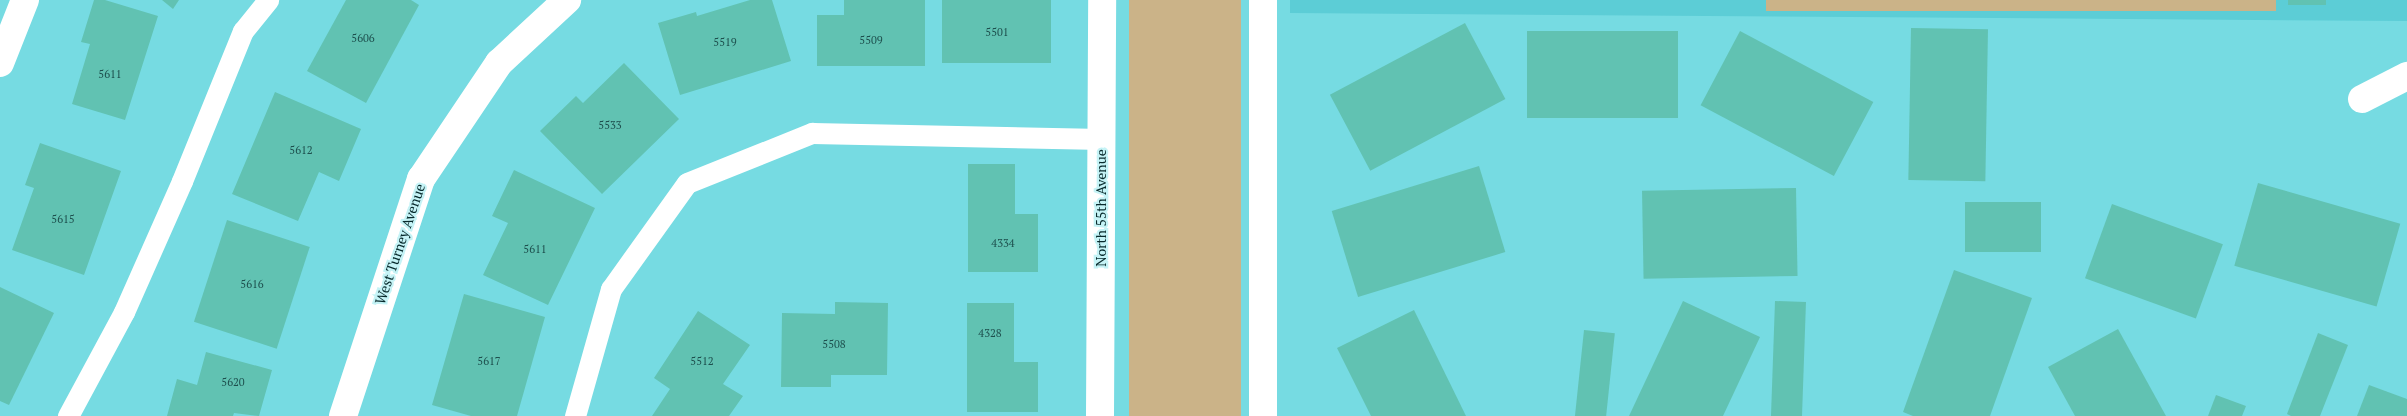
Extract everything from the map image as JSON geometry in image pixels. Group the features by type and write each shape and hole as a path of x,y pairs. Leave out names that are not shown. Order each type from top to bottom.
{"street":[{"path":"0,63 25,0"},
{"name":"West Turney Avenue","path":"343,416 422,179 499,63 567,0"},
{"name":"North 55th Avenue","path":"1100,416 1102,0"},
{"path":"1263,416 1264,0"},
{"path":"2362,100 2407,76"}],"lane":[{"path":"68,416 128,303 182,181 243,31 268,0"},
{"path":"575,416 611,289 687,183 812,133 1102,139"}],"shaded area":[{"path":"1129,0 1241,0 1241,416 1129,416"},
{"path":"1290,0 2407,0 2407,21 1290,13"},
{"path":"1766,0 2276,0 2276,11 1766,11"}],"building":[{"path":"94,0 105,0 158,16 125,120 72,104 90,44 81,42"},
{"path":"162,0 179,0 173,9"},
{"path":"346,0 411,0 419,5 366,103 307,71"},
{"path":"750,0 772,0 791,61 680,95 658,23 696,12 697,16"},
{"path":"844,0 925,0 925,66 817,66 817,15 844,15"},
{"path":"942,0 1051,0 1051,63 942,63"},
{"path":"2288,0 2326,0 2326,5 2288,5"},
{"path":"1465,23 1505,99 1370,171 1330,95"},
{"path":"1911,28 1988,29 1985,181 1908,180"},
{"path":"1527,31 1678,31 1678,118 1527,118"},
{"path":"1740,31 1873,102 1834,176 1701,105"},
{"path":"624,63 679,119 602,194 540,131 576,96 583,103"},
{"path":"275,92 361,129 339,181 319,172 298,221 232,194"},
{"path":"40,143 121,171 84,275 12,250 34,188 25,185"},
{"path":"968,164 1015,164 1015,214 1038,214 1038,272 968,272"},
{"path":"1479,166 1505,252 1358,297 1332,211"},
{"path":"514,170 595,208 548,305 483,275 508,223 492,216"},
{"path":"2258,183 2400,224 2377,306 2234,266"},
{"path":"1796,188 1798,276 1644,279 1642,191"},
{"path":"1965,202 2041,202 2041,252 1965,252"},
{"path":"2112,204 2223,244 2196,319 2085,278"},
{"path":"227,220 310,247 277,349 194,322"},
{"path":"1954,270 2032,298 1990,416 1913,416 1903,412"},
{"path":"0,287 54,313 9,405 0,401"},
{"path":"464,294 545,317 517,416 471,416 432,405"},
{"path":"1683,301 1760,337 1723,416 1629,416"},
{"path":"1775,301 1806,302 1802,416 1771,416"},
{"path":"835,302 888,303 887,375 831,375 831,387 781,387 782,313 835,314"},
{"path":"967,303 1014,303 1014,362 1038,362 1038,412 967,412"},
{"path":"1414,310 1466,416 1371,416 1337,348"},
{"path":"698,311 750,345 723,384 743,396 729,416 652,416 670,389 654,378"},
{"path":"2118,329 2166,416 2075,416 2048,367"},
{"path":"1584,330 1615,333 1606,416 1575,416"},
{"path":"2318,333 2348,345 2320,416 2291,416 2287,414"},
{"path":"206,352 272,370 259,416 234,413 233,416 167,416 177,379 197,385"},
{"path":"2369,385 2407,399 2407,416 2357,416"},
{"path":"2216,395 2246,406 2242,416 2208,416"}]}
